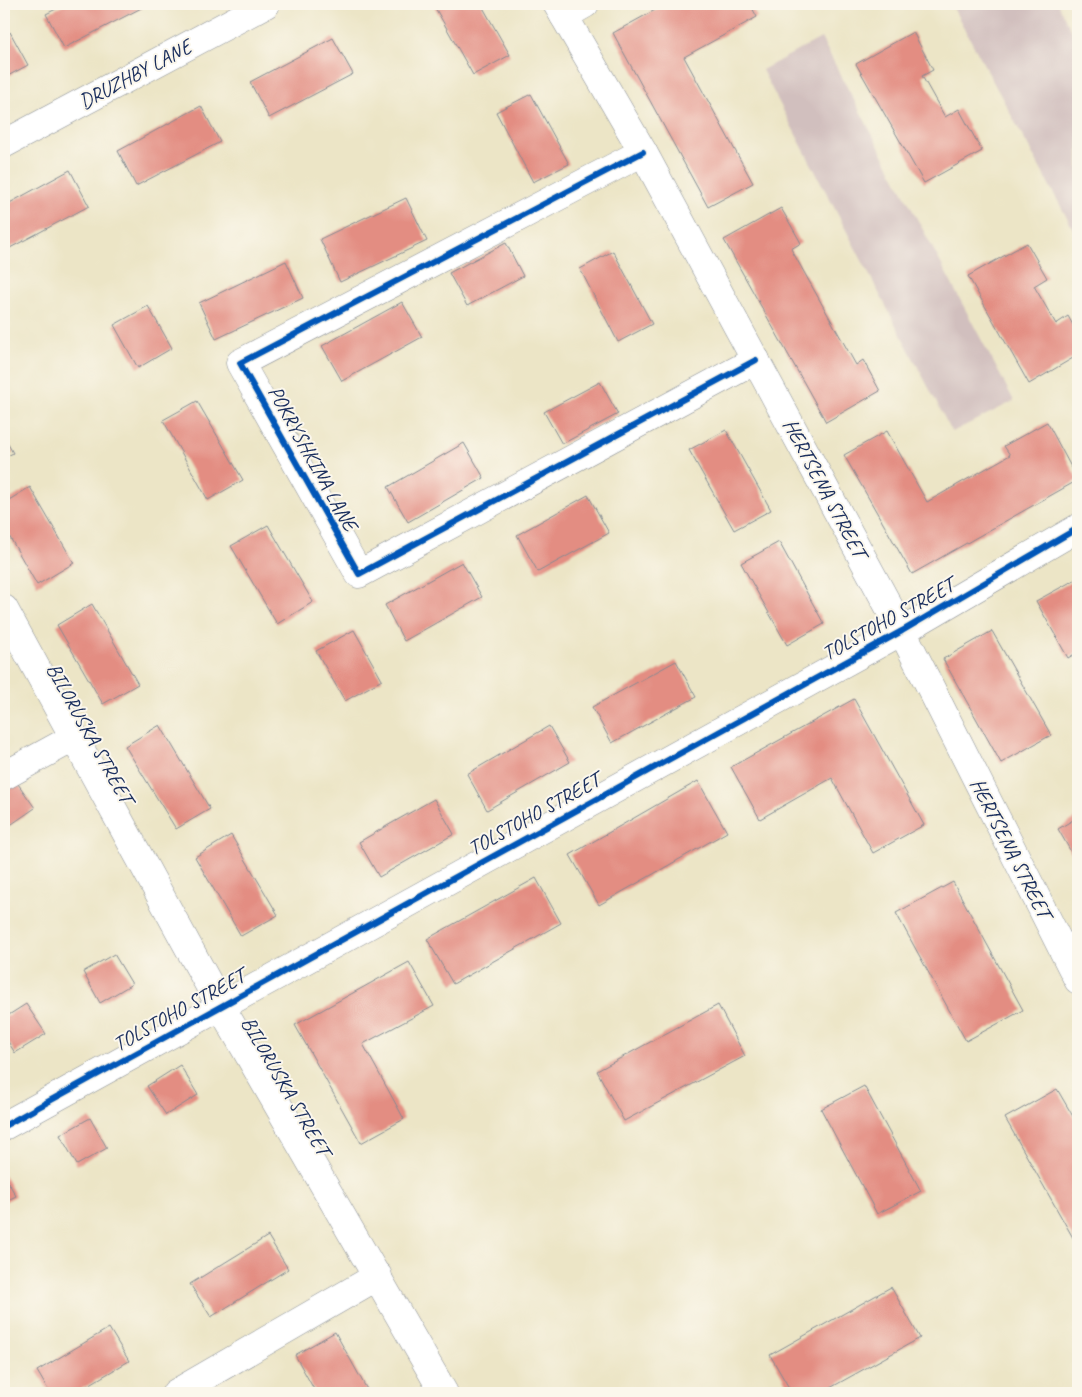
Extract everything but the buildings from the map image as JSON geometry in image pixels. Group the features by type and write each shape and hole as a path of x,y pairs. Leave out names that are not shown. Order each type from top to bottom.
{"street":[{"name":"DRUZHBY LANE","path":"4,144 266,4"},
{"name":"HERTSENA STREET","path":"569,8 643,152 902,631 1078,980"},
{"name":"POKRYSHKINA LANE","path":"643,152 240,363 359,574 756,360"},
{"name":"TOLSTOHO STREET","path":"4,1126 220,1005 902,631 1078,528"},
{"name":"BILORUSKA STREET","path":"4,609 220,1005 444,1393"},
{"path":"4,776 75,737"},
{"path":"176,1393 378,1276"}],"shaded area":[{"path":"951,4 1058,4 1078,44 1078,238"},
{"path":"821,38 1014,401 952,432 762,70"}],"cycle path":[{"path":"643,152 240,363 359,574 756,360"},
{"path":"4,1126 902,631 1078,528"}]}
